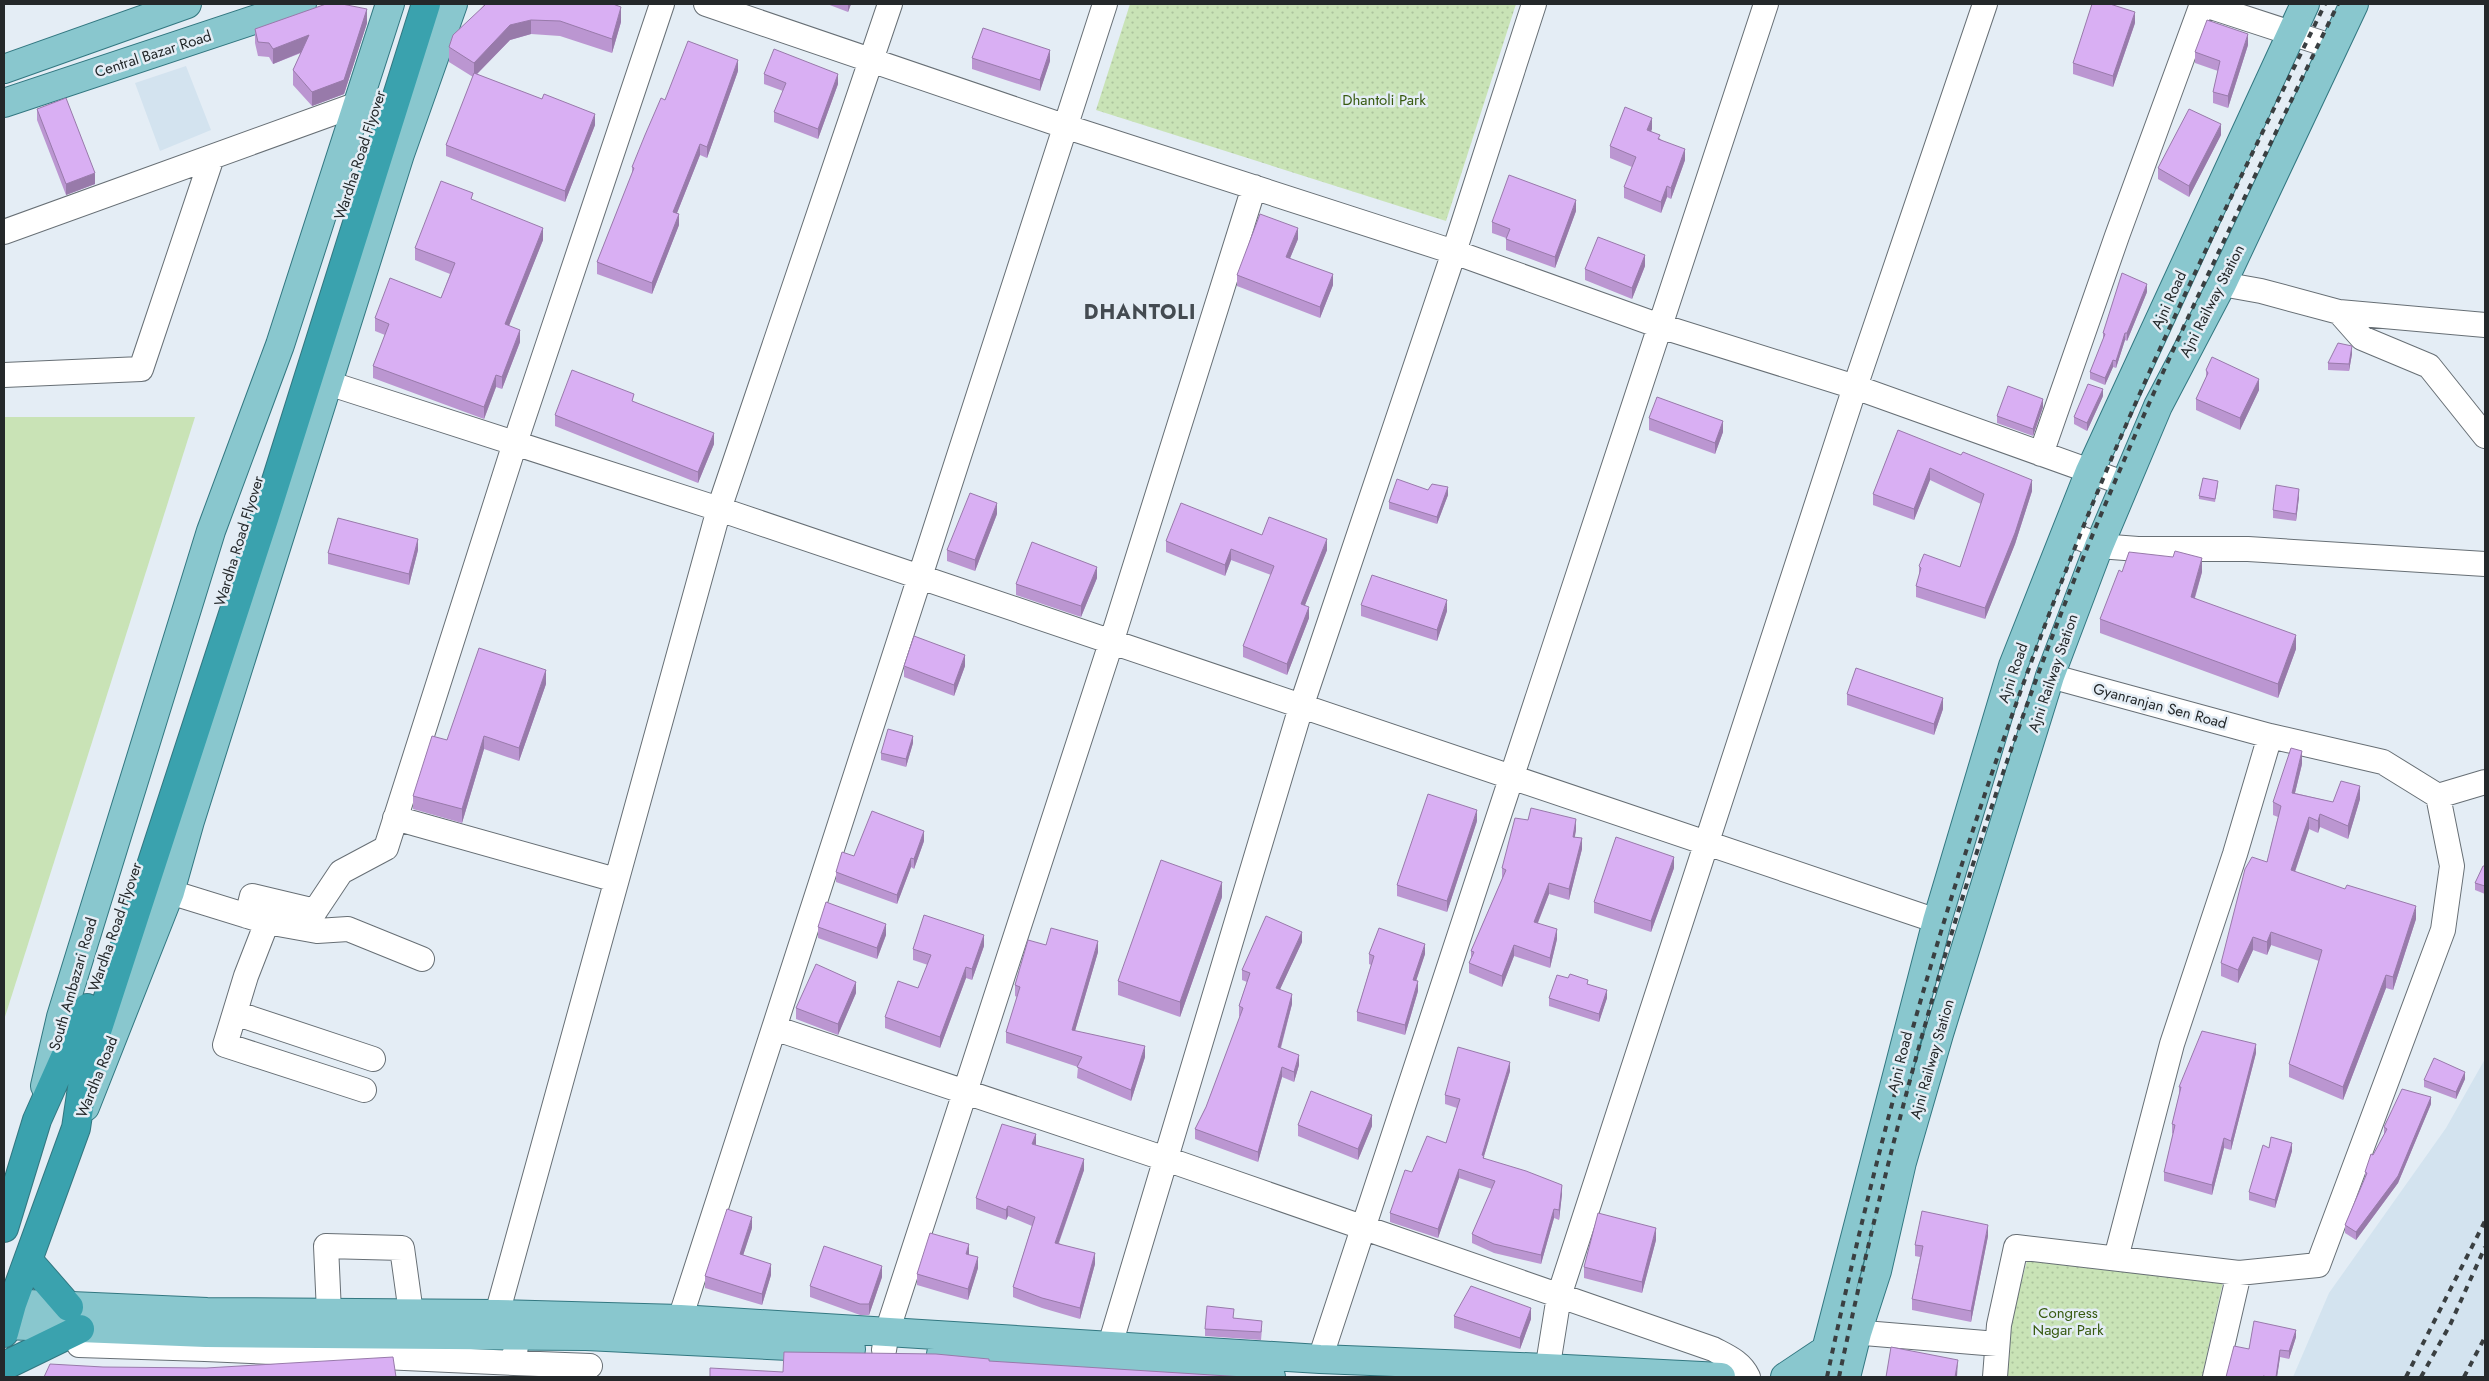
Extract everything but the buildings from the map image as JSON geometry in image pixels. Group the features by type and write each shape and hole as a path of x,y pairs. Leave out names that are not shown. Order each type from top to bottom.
{"highway":[{"name":"Wardha Road Flyover","path":"37,1120 81,1025 164,780 408,4"},
{"name":"Wardha Road Flyover","path":"76,1128 85,1068 264,519 426,4"},
{"name":"South Ambazari Road","path":"4,1228 37,1120"},
{"name":"Wardha Road","path":"6,1318 76,1128"},
{"path":"4,1366 76,1327 28,1260"}],"main road":[{"path":"4,69 187,4"},
{"name":"Central Bazar Road","path":"4,103 302,4"},
{"name":"South Ambazari Road","path":"37,1120 61,1018 148,741 211,531 280,345 390,4"},
{"name":"Wardha Road","path":"76,1128 170,892 190,820 400,154 453,4"},
{"name":"Ajni Road","path":"1819,1377 1838,1337 1937,921 2013,666 2090,471 2305,4"},
{"name":"Ajni Railway Station","path":"1846,1377 1838,1337 1877,1272 1902,1162 1939,1034 2050,676 2099,546 2158,406 2222,284 2354,4"},
{"path":"206,1331 329,1312 497,1314 679,1329 1109,1355 1320,1359 1546,1372 1721,1377"},
{"path":"6,1318 76,1327 206,1331 516,1349 586,1336 679,1329"},
{"path":"1785,1377 1838,1337"},
{"path":"1109,1355 1271,1377"}],"street":[{"path":"364,1090 225,1044 235,1013 257,919 252,896 315,911 341,872 386,848 515,443 662,4"},
{"path":"706,4 1067,127 1454,252 1660,326 1855,387 2126,484"},
{"path":"497,1314 719,510 890,4"},
{"path":"679,1329 774,1028 1067,127 1105,4"},
{"path":"1109,1355 1301,707 1454,252 1534,4"},
{"path":"1320,1359 1766,4"},
{"path":"1546,1372 1560,1296 1855,387 1984,4"},
{"path":"2041,454 2116,236 2202,4 2334,47"},
{"path":"4,232 358,104"},
{"path":"4,375 141,369 212,157"},
{"path":"886,1341 1111,643 1254,187"},
{"path":"2222,284 2261,291 2339,312 2485,325"},
{"path":"2339,312 2362,338 2429,366 2485,436"},
{"path":"328,383 719,510 1937,921"},
{"path":"2461,408 2485,407"},
{"path":"2066,532 2099,546 2138,550 2248,549 2485,564"},
{"name":"Gyanranjan Sen Road","path":"2050,676 2270,736 2383,762 2438,796"},
{"path":"2116,1258 2172,1044 2235,854 2270,736"},
{"path":"1995,1377 1999,1325 2016,1247 2239,1273 2318,1265 2443,930 2452,866 2438,796 2485,782"},
{"path":"395,818 616,880"},
{"path":"170,892 257,919 317,931 348,930 422,959"},
{"path":"235,1013 373,1059"},
{"path":"774,1028 1166,1159 1713,1350 1736,1361 1744,1368 1748,1377"},
{"path":"329,1312 326,1246 402,1248 411,1313"},
{"path":"2215,1377 2239,1273"},
{"path":"76,1327 206,1331"},
{"path":"1838,1337 1997,1344"},
{"path":"516,1349 590,1366"}],"shaded area":[{"path":"186,66 211,130 160,151 135,83"},
{"path":"2485,1059 2485,1377 2293,1377 2329,1293 2446,1128"}],"green space":[{"name":"Dhantoli Park","path":"1130,4 1516,4 1446,221 1096,110"},
{"path":"4,417 195,417 4,1020"},
{"name":"Congress Nagar Park","path":"2027,1261 2223,1282 2202,1377 2006,1377 2009,1327"}],"railway":[{"path":"1827,1377 1874,1172 1901,1071 1960,870 2028,671 2094,501 2156,357 2325,4"},
{"path":"1839,1377 1886,1173 1912,1071 1971,870 2039,671 2107,501 2170,357 2338,4"},
{"path":"2406,1377 2485,1221"},
{"path":"2421,1377 2450,1325 2485,1247"},
{"path":"2464,1377 2485,1337"}],"district":[{"name":"DHANTOLI","path":"1140,312"}]}
